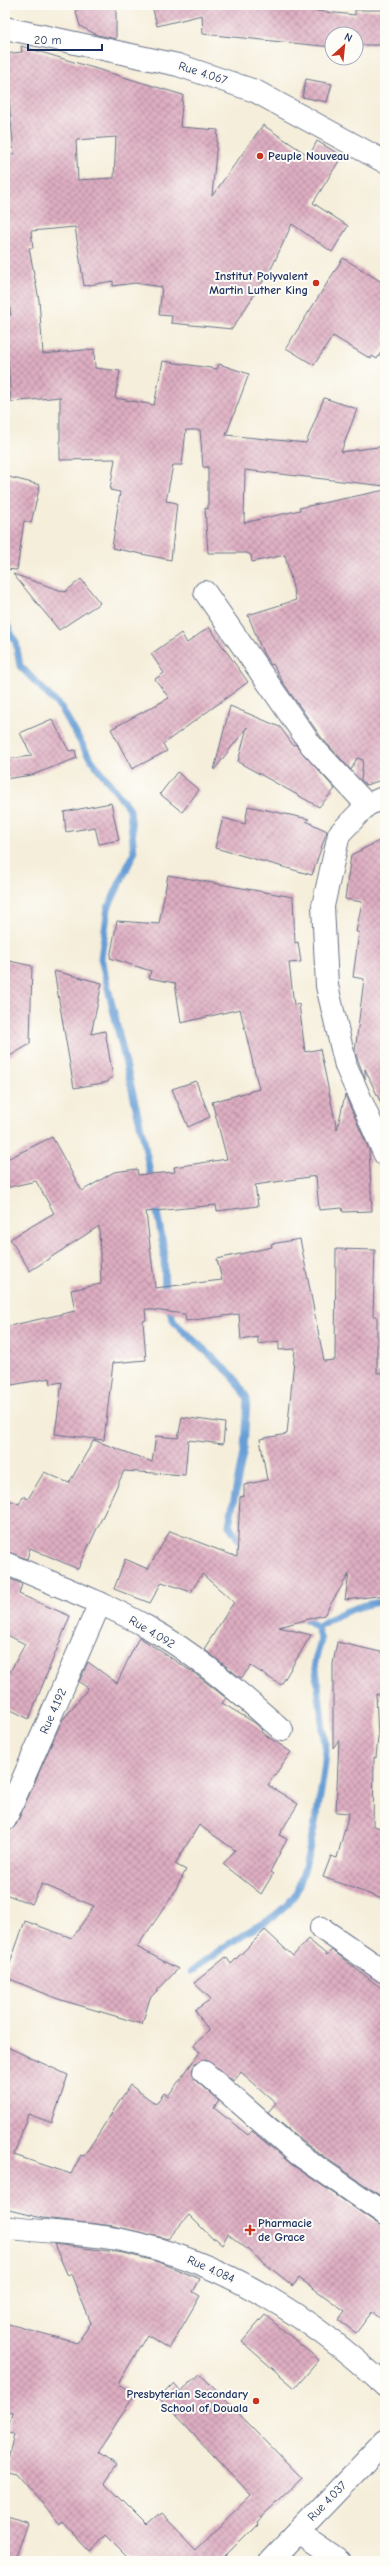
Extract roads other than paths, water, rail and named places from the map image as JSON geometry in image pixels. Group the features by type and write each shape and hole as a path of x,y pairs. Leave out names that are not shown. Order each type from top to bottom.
{"street":[{"name":"Rue 4.067","path":"5,28 178,65 255,91 385,162"},
{"path":"205,592 311,745 376,801 339,834 323,906 326,986 346,1066 385,1155"},
{"name":"Rue 4.092","path":"5,1563 100,1603 151,1629 210,1668 282,1730"},
{"name":"Rue 4.192","path":"5,1820 100,1603"},
{"path":"321,1928 385,1972"},
{"path":"204,2072 298,2154 385,2214"},
{"name":"Rue 4.084","path":"5,2226 125,2240 193,2260 268,2296 359,2361 385,2386"},
{"name":"Rue 4.037","path":"270,2561 385,2441"},
{"path":"298,2532 340,2561"}],"waterway":[{"path":"5,621 16,643 20,666 62,709 88,755 130,810 134,853 108,908 101,958 144,1141 152,1183"},
{"path":"155,1201 164,1250 165,1298 174,1322 232,1375 247,1398 244,1448 229,1525 242,1544"},
{"path":"317,1627 350,1610 385,1601"},
{"path":"300,1615 316,1626 321,1640 315,1661 325,1746"},
{"path":"191,1971 235,1940 275,1915 292,1899 304,1871 309,1850 319,1803 326,1749"}],"place":[{"name":"Peuple Nouveau","path":"260,156"},
{"name":"Institut Polyvalent Martin Luther King","path":"316,283"},
{"name":"Pharmacie de Grace","path":"250,2230"},
{"name":"Presbyterian Secondary School of Douala","path":"256,2401"}]}
